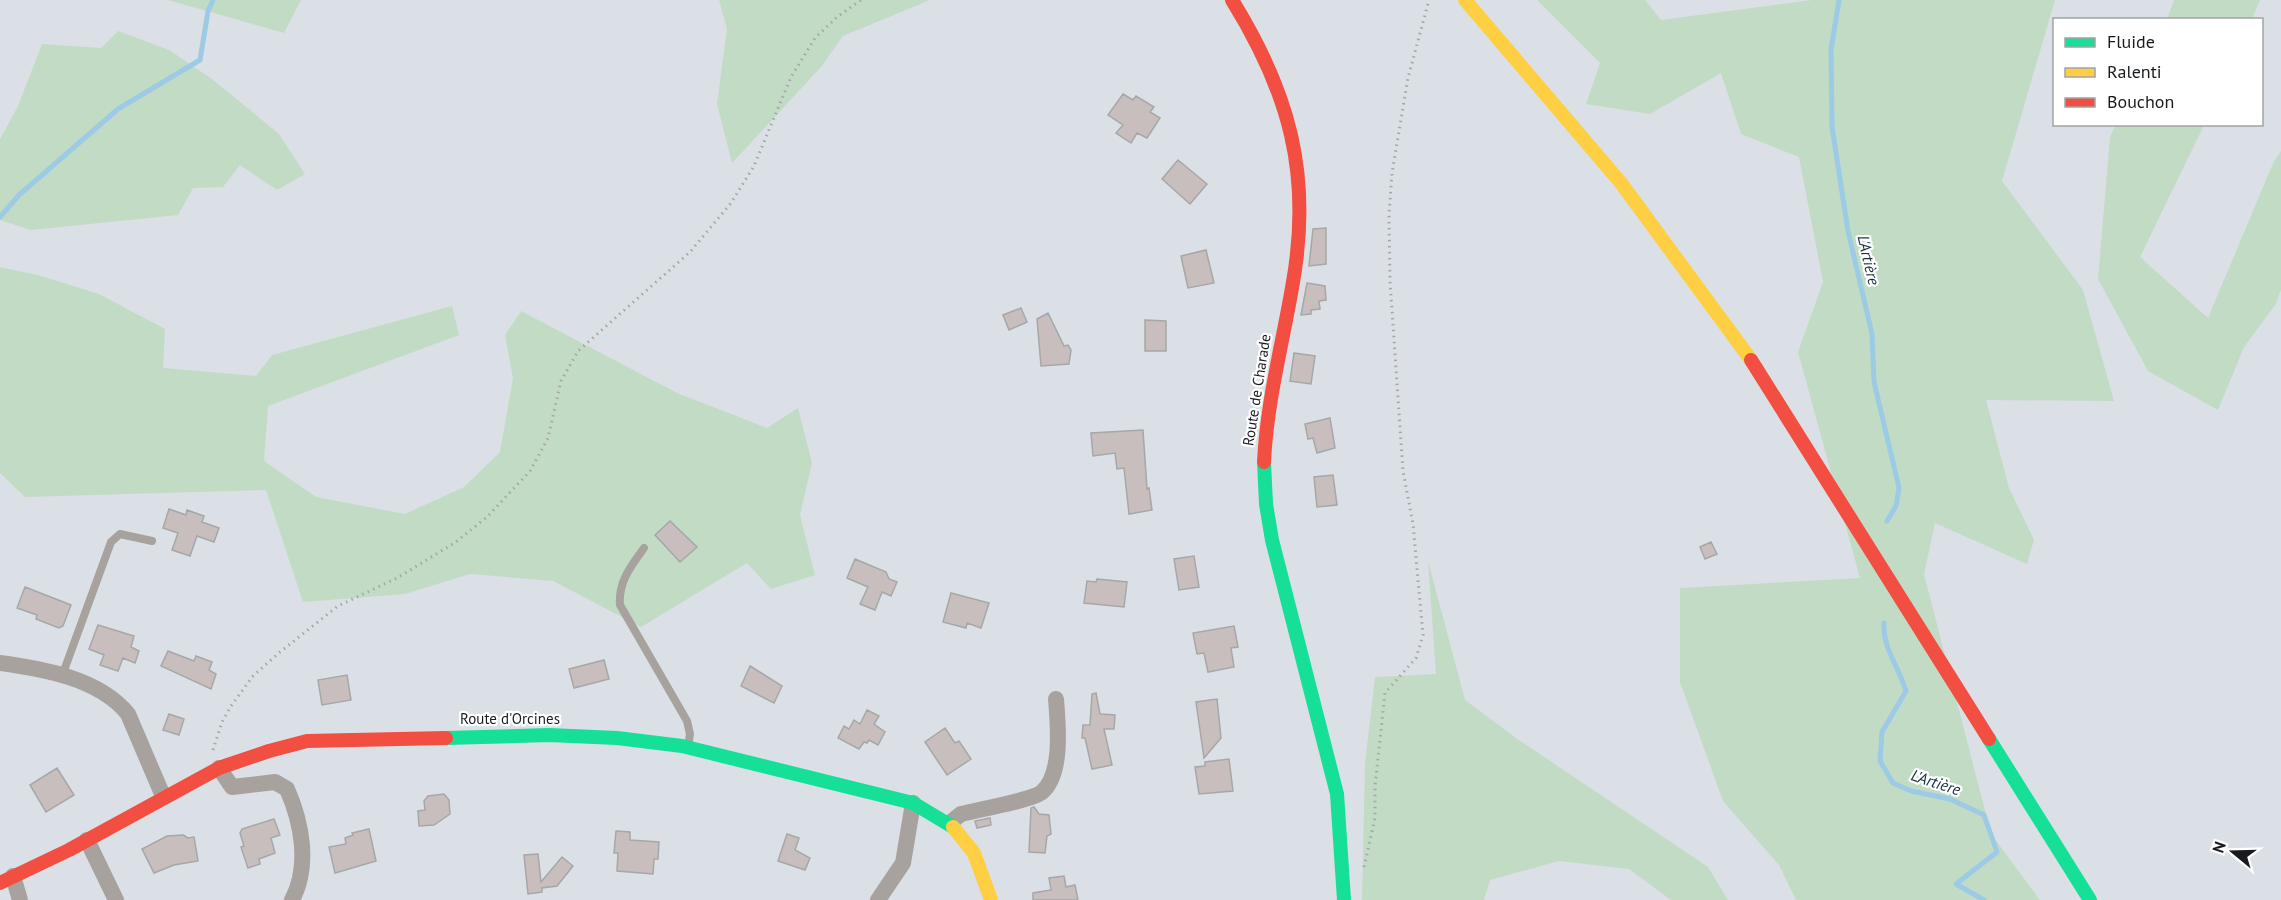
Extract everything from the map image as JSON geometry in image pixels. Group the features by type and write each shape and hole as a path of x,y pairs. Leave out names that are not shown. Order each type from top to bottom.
{"street":[{"name":"Route de Charade","path":"1232,0 1274,71 1290,127 1299,177 1301,203 1298,251 1273,379 1263,443 1263,468 1269,527 1340,811 1344,900"},
{"path":"1465,0 1621,183 1736,337 2090,900"},
{"path":"0,663 31,667 62,676 99,691 119,703 128,714 163,796"},
{"path":"951,822 961,814 1040,794 1053,778 1059,733 1056,699"},
{"name":"Route d'Orcines","path":"7,880 87,840 163,796 217,769 269,751 307,741 413,736 549,735 617,738 688,747 913,803 951,822 964,835 984,873 991,900"},
{"path":"217,769 232,787 275,782 287,789 302,852 303,869 292,900"},
{"path":"878,900 903,863 913,803"},
{"path":"87,840 116,900"},
{"path":"7,880 20,900"}],"lane":[{"path":"62,676 111,542 120,534 152,541"},
{"path":"644,548 620,587 620,605 687,722 690,734 688,747"}],"path":[{"path":"217,769 212,752 222,722 253,676 338,606 397,578 456,542 487,517 530,471 548,438 561,381 578,351 690,252 731,203 754,166 791,77 815,38 837,17 861,0"},
{"path":"1362,873 1375,818 1374,786 1385,693 1416,658 1423,635 1413,524 1403,471 1389,281 1389,215 1392,173 1408,78 1429,0"}],"green space":[{"path":"168,0 301,0 284,33"},
{"path":"719,0 930,0 843,36 821,67 732,163 717,104 727,29"},
{"path":"1537,0 1645,0 1661,20 1812,0 2055,0 2002,181 2083,290 2114,401 1986,400 2009,488 2034,540 2027,564 1935,523 1924,574 1991,834 2040,900 1796,900 1779,865 1723,801 1680,682 1680,588 1860,578 1798,352 1823,282 1799,157 1741,134 1721,73 1650,114 1586,104 1600,63"},
{"path":"2174,0 2260,0 2252,18 2167,18"},
{"path":"118,31 169,50 212,79 279,134 305,174 277,190 240,165 223,187 193,188 178,215 31,230 0,220 0,139 18,106 42,44 101,48"},
{"path":"2116,126 2204,126 2140,257 2208,318 2274,161 2281,151 2281,290 2275,305 2244,347 2218,410 2148,371 2098,279 2110,137"},
{"path":"0,267 41,276 99,294 165,329 163,368 256,376 272,355 452,306 459,335 268,406 264,461 316,497 405,514 464,487 500,452 513,378 505,335 521,311 677,393 767,428 798,408 812,463 800,515 815,575 771,589 747,563 641,627 553,581 470,574 405,594 303,602 266,490 25,497 0,473"},
{"path":"1428,561 1465,700 1516,738 1708,867 1728,900 1671,900 1629,869 1559,861 1490,880 1484,900 1362,900 1365,763 1375,677 1436,674"}],"building":[{"path":"1123,94 1133,100 1136,96 1154,107 1150,112 1160,118 1147,138 1137,133 1131,143 1116,133 1123,125 1108,115"},
{"path":"1178,160 1207,184 1190,204 1162,179"},
{"path":"1326,228 1326,264 1309,266 1313,229"},
{"path":"1206,250 1214,283 1188,288 1181,256"},
{"path":"1307,283 1325,286 1326,300 1319,301 1320,309 1311,310 1311,314 1301,315"},
{"path":"1021,308 1027,322 1009,330 1003,315"},
{"path":"1048,313 1064,346 1068,345 1071,350 1069,364 1041,366 1037,319"},
{"path":"1145,320 1166,321 1166,351 1145,351"},
{"path":"1294,353 1315,356 1311,384 1290,381"},
{"path":"1330,418 1335,448 1317,453 1313,438 1308,439 1305,424"},
{"path":"1143,430 1147,489 1149,488 1152,510 1129,514 1124,468 1117,469 1115,453 1093,456 1091,433"},
{"path":"1333,475 1337,505 1317,507 1314,477"},
{"path":"169,509 186,515 187,510 204,516 202,522 219,528 214,542 197,536 190,556 172,550 178,533 163,528"},
{"path":"670,521 697,547 680,562 655,535"},
{"path":"1711,542 1717,554 1705,559 1700,547"},
{"path":"1194,556 1199,587 1179,590 1174,559"},
{"path":"855,559 886,572 889,579 897,582 891,596 882,592 875,610 860,604 868,587 847,578"},
{"path":"1097,579 1127,582 1124,607 1084,603 1087,581 1096,582"},
{"path":"25,587 71,605 63,626 59,628 36,619 37,615 17,608"},
{"path":"951,593 989,603 981,628 967,623 966,628 943,622"},
{"path":"98,625 134,636 131,647 139,651 135,663 123,658 118,671 100,665 104,655 89,649"},
{"path":"1234,626 1238,647 1231,648 1234,667 1208,672 1204,653 1197,654 1193,633"},
{"path":"168,651 194,661 196,656 212,662 209,670 216,674 211,689 161,666"},
{"path":"604,660 609,679 574,688 569,669"},
{"path":"750,666 782,686 774,703 741,686"},
{"path":"347,675 351,700 322,705 318,680"},
{"path":"1096,693 1100,714 1115,715 1114,729 1104,729 1112,765 1092,769 1085,738 1082,738 1083,725 1090,725 1092,694"},
{"path":"1217,699 1221,738 1204,758 1196,702"},
{"path":"867,710 879,716 874,724 885,732 878,745 869,740 867,743 864,742 859,749 838,738 844,726 849,729 854,720 860,724"},
{"path":"169,714 184,719 179,735 163,730"},
{"path":"945,728 955,743 959,741 971,759 947,775 925,742"},
{"path":"1229,759 1233,791 1199,794 1195,767 1205,766 1205,762"},
{"path":"57,768 74,795 46,812 30,785"},
{"path":"444,794 449,800 450,814 434,825 419,826 418,811 425,810 424,801 428,796"},
{"path":"1034,807 1039,814 1049,815 1051,834 1047,836 1045,853 1029,852 1031,808"},
{"path":"990,818 991,825 977,828 975,821"},
{"path":"274,819 280,835 271,838 275,853 259,859 260,864 248,868 241,847 244,846 240,833 242,829"},
{"path":"369,829 376,861 335,873 329,847 346,844 345,838 353,835 352,833"},
{"path":"616,831 630,832 630,840 659,842 658,859 654,859 653,874 617,871 618,853 614,853"},
{"path":"787,834 799,838 795,850 810,858 805,870 778,861"},
{"path":"183,835 188,838 194,837 198,861 174,865 154,873 142,849 167,836"},
{"path":"538,854 541,882 562,857 573,866 557,886 542,888 542,892 528,894 524,855"},
{"path":"1064,876 1066,887 1075,885 1078,900 1033,900 1033,893 1051,890 1049,878"}],"waterway":[{"path":"0,217 19,195 118,109 200,60 208,11 213,0"},
{"name":"L'Artière","path":"1839,0 1831,50 1832,127 1848,231 1872,334 1874,382 1899,488 1896,506 1887,521"},
{"name":"L'Artière","path":"1884,623 1888,649 1906,691 1882,732 1880,761 1893,783 1911,791 1950,799 1984,815 1997,852 1956,884 1984,900"}],"traffic: fast":[{"path":"1264,462 1266,504 1272,540 1337,794 1344,900"},
{"path":"446,738 549,735 617,738 682,746 913,803 953,827"},
{"path":"1989,739 2090,900"}],"traffic: slow":[{"path":"1465,0 1621,183 1751,360"},
{"path":"953,827 974,853 991,900"}],"traffic: jam":[{"path":"1232,0 1252,34 1281,101 1291,135 1300,205 1293,282 1272,394 1264,462"},
{"path":"1751,360 1989,739"},
{"path":"0,883 69,850 219,768 269,751 307,741 446,738"}]}
